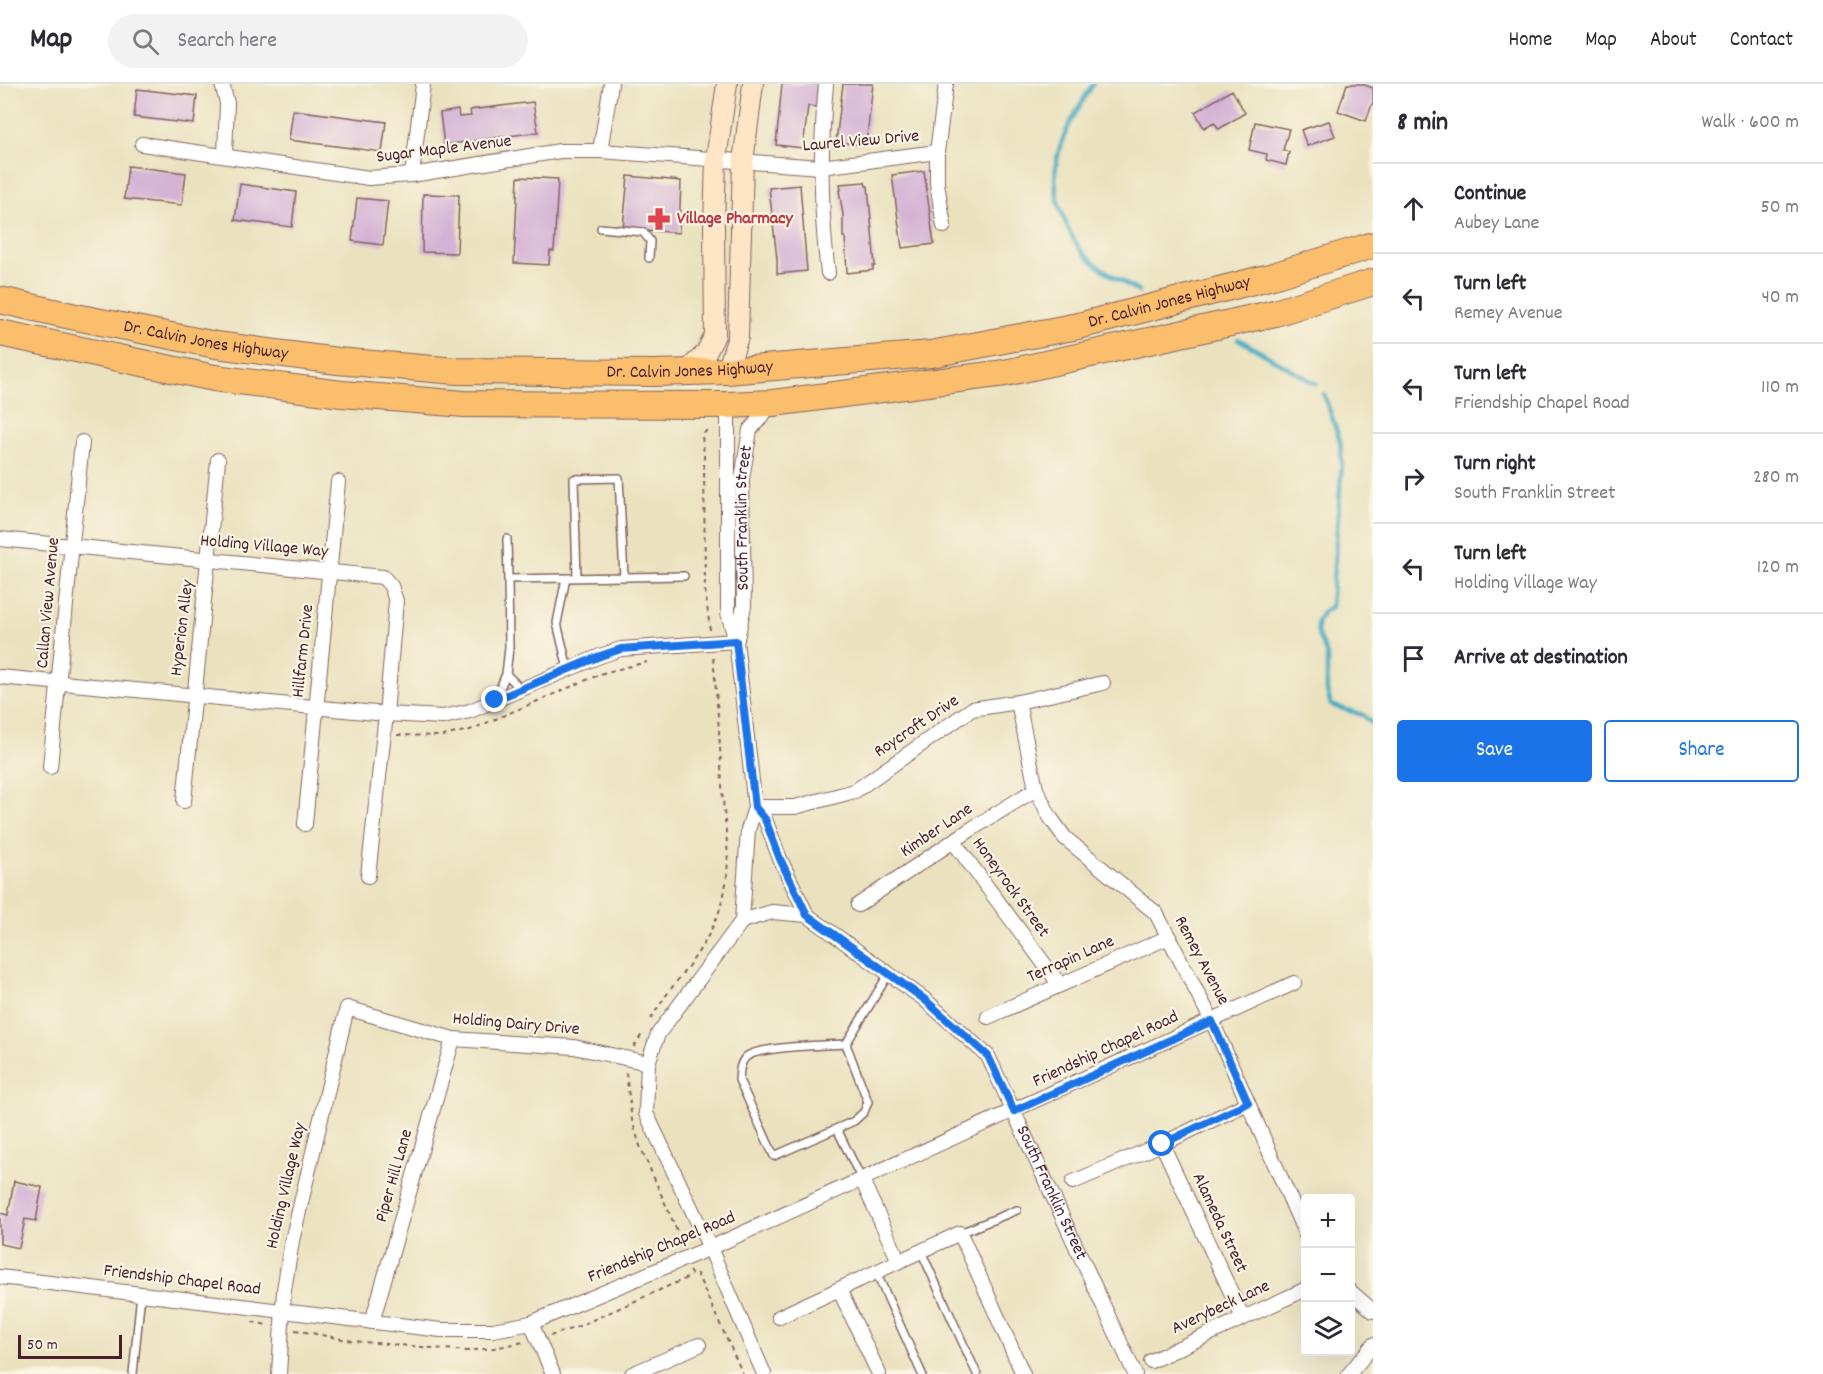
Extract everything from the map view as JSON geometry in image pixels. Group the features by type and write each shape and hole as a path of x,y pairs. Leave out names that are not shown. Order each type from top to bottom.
{"highway":[{"name":"Dr. Calvin Jones Highway","path":"0,300 216,345 337,361 457,371 727,371 931,354 1078,326 1273,276 1373,245"},
{"path":"1159,339 1189,322 1336,274 1339,268 1337,257"},
{"name":"Dr. Calvin Jones Highway","path":"0,333 214,378 342,394 464,404 728,405 773,402 1005,373 1275,313 1373,282"},
{"path":"728,405 751,391 776,383 869,372 908,356"},
{"path":"214,378 215,365 228,361 429,378 457,371"},
{"path":"571,405 583,391 669,388 707,382 727,371"}],"street":[{"path":"222,84 227,104 225,155"},
{"path":"412,175 423,84"},
{"path":"600,151 611,84"},
{"path":"686,372 706,353 715,335 714,226 717,159 727,84"},
{"path":"727,371 738,337 743,162 753,84"},
{"path":"826,84 820,167 822,225 828,273"},
{"path":"944,225 937,183 937,152 946,84"},
{"name":"Sugar Maple Avenue","path":"142,144 369,178 412,175 560,151 600,151 717,159"},
{"name":"Laurel View Drive","path":"717,159 820,167 937,152"},
{"name":"South Franklin Street","path":"736,641 744,606 742,479 750,430 773,402"},
{"name":"South Franklin Street","path":"728,405 728,613 736,641 755,807 748,830 742,921"},
{"name":"Callan View Avenue","path":"50,767 82,442"},
{"name":"Hyperion Alley","path":"184,801 218,460"},
{"name":"Hillfarm Drive","path":"305,824 338,482"},
{"name":"Holding Village Way","path":"0,539 382,576 392,586 396,602 368,876"},
{"path":"0,676 316,708 443,717 470,711 621,649 736,641"},
{"name":"Roycroft Drive","path":"755,807 795,807 855,791 972,709 1018,702 1103,683"},
{"name":"Remey Avenue","path":"1018,702 1036,789 1050,817 1065,838 1156,913 1212,1021 1301,1226"},
{"name":"Kimber Lane","path":"858,905 1036,789"},
{"name":"South Franklin Street","path":"755,807 765,819 780,859 807,915 924,999 988,1056 1135,1374"},
{"name":"Honeyrock Street","path":"953,842 1060,985"},
{"path":"764,1374 710,1248 646,1113 648,1063 658,1034 742,921 772,912 807,915"},
{"name":"Terrapin Lane","path":"988,1017 1169,937"},
{"name":"Friendship Chapel Road","path":"0,1277 441,1330 493,1330 531,1323 710,1248 1294,983"},
{"name":"Holding Village Way","path":"279,1374 283,1311 292,1240 347,1008"},
{"name":"Holding Dairy Drive","path":"347,1008 453,1039 574,1047 648,1063"},
{"name":"Piper Hill Lane","path":"372,1322 453,1039"},
{"path":"1073,1182 1162,1144 1248,1103"},
{"name":"Alameda Street","path":"1162,1144 1243,1318"},
{"path":"862,1180 899,1261"},
{"path":"779,1317 960,1233 1023,1374"},
{"path":"839,1289 879,1374"},
{"name":"Averybeck Lane","path":"1151,1360 1301,1291"},
{"path":"1355,1295 1373,1311"},
{"path":"531,1323 553,1374"},
{"path":"632,1374 653,1370 699,1345"},
{"path":"1348,1374 1373,1345"}],"lane":[{"path":"601,228 643,232 650,241 649,258"},
{"path":"578,578 574,479 619,478 624,577"},
{"path":"495,700 506,674 508,648 507,539"},
{"path":"508,579 684,576"},
{"path":"566,578 557,622 568,669"},
{"path":"506,674 521,690"},
{"path":"846,1044 888,975"},
{"path":"846,1044 868,1102 864,1112 854,1121 774,1156 739,1080 740,1068 746,1056 759,1050 846,1044"},
{"path":"837,1129 862,1180"},
{"path":"960,1233 1017,1210"},
{"path":"921,1251 977,1374"},
{"path":"876,1272 922,1374"},
{"path":"133,1374 141,1293"}],"path":[{"path":"707,430 702,436 705,604 710,623"},
{"path":"650,1020 696,957 711,931 724,897 729,849 723,799 713,656 706,657"},
{"path":"394,735 443,736 470,730 603,673 654,661"},
{"path":"631,1053 646,1027"},
{"path":"626,1073 632,1120 640,1146 679,1237 680,1252"},
{"path":"688,1269 692,1275"},
{"path":"547,1337 577,1327 697,1274 743,1374"},
{"path":"295,1330 353,1341 466,1351 524,1342"}],"building":[{"path":"782,84 819,84 817,107 808,106 803,148 776,145"},
{"path":"843,84 873,84 866,145 836,142"},
{"path":"1347,84 1362,84 1373,88 1373,102 1366,121 1338,111"},
{"path":"137,89 197,96 194,124 134,117"},
{"path":"1232,90 1245,113 1219,129 1214,122 1204,128 1195,112"},
{"path":"533,102 538,132 444,145 440,113 458,110 459,117 471,116 470,110"},
{"path":"293,110 386,122 382,152 289,140"},
{"path":"1329,121 1335,136 1307,146 1301,130"},
{"path":"1255,122 1289,129 1283,150 1289,152 1286,165 1266,160 1267,154 1249,150"},
{"path":"128,166 186,173 182,205 124,199"},
{"path":"924,171 934,244 902,248 892,175"},
{"path":"628,176 681,181 679,233 623,228"},
{"path":"518,177 558,179 554,251 550,251 549,265 514,263"},
{"path":"865,182 868,186 875,266 873,270 847,273 840,184"},
{"path":"240,184 296,192 292,227 235,220"},
{"path":"800,185 807,271 777,274 769,188"},
{"path":"423,194 459,195 457,253 422,252"},
{"path":"357,198 388,201 383,245 352,241"},
{"path":"14,1181 42,1187 36,1221 25,1219 19,1248 0,1244 0,1213 8,1215"}],"waterway":[{"path":"1093,84 1074,116 1060,147 1056,163 1057,197 1070,232 1082,252 1105,271 1139,292"},
{"path":"1238,339 1316,384"},
{"path":"1324,394 1340,441 1342,463 1331,607 1323,612 1317,622 1318,635 1327,655 1327,691 1331,705 1363,715 1373,724"}],"place":[{"name":"Village Pharmacy","path":"659,219"}],"route":[{"path":"495,700 621,649 736,641 755,807 765,819 780,859 807,915 924,999 988,1056 1014,1111 1212,1021 1248,1103 1162,1144"}]}
